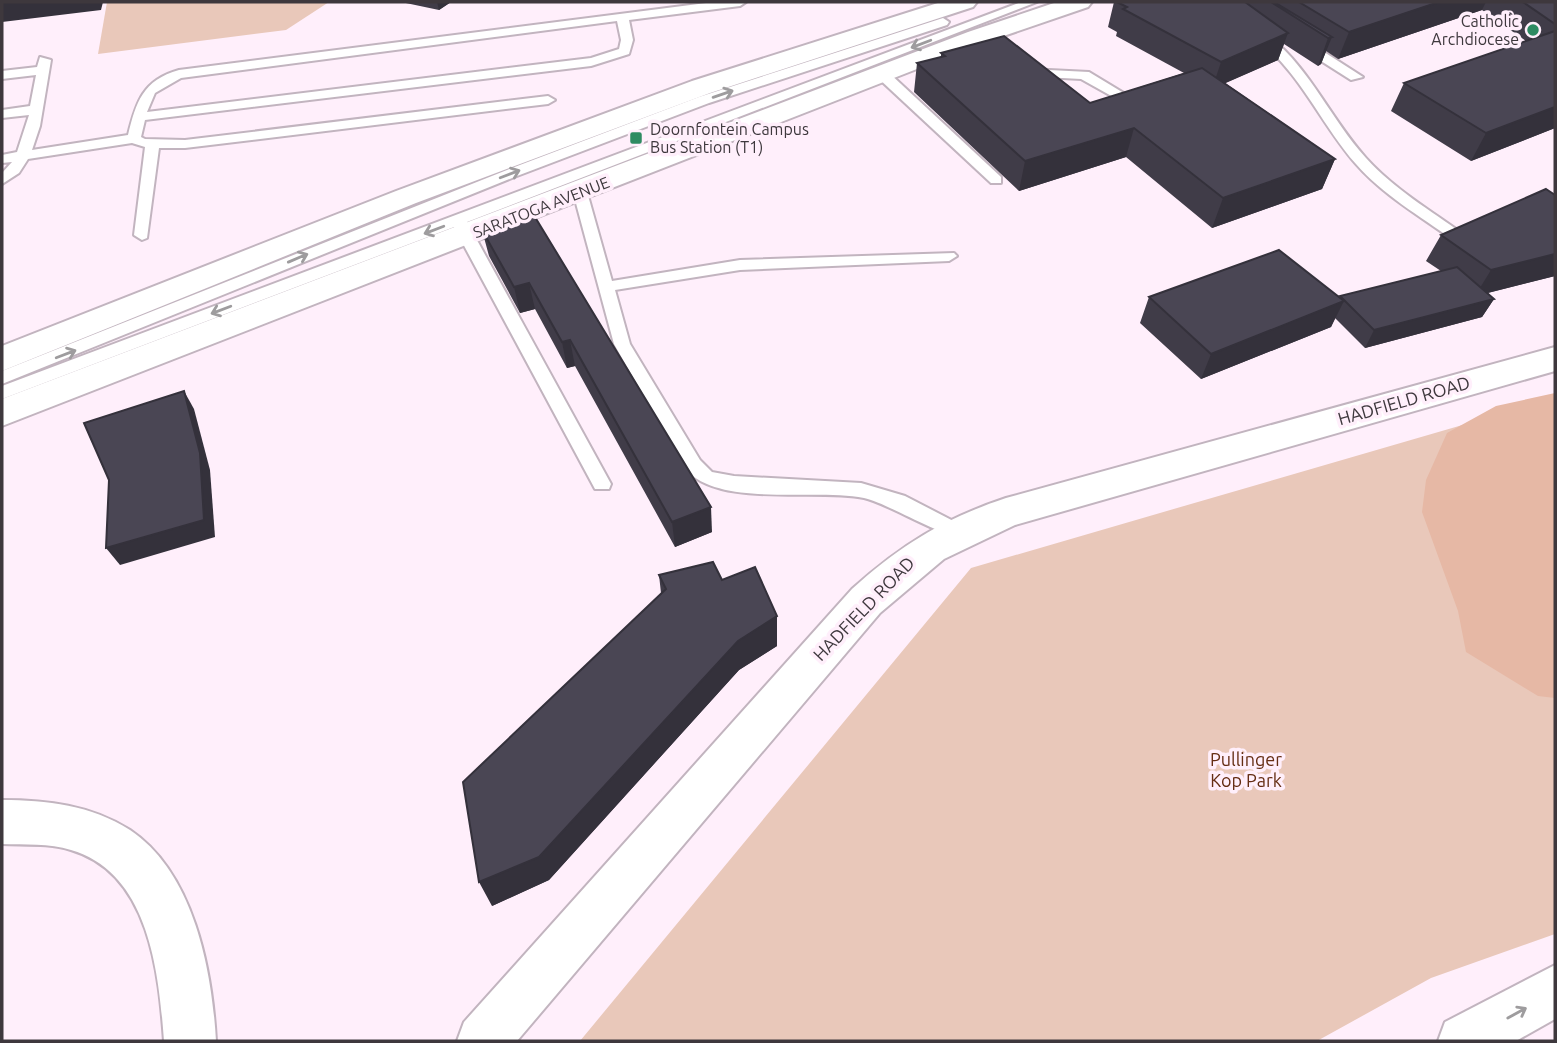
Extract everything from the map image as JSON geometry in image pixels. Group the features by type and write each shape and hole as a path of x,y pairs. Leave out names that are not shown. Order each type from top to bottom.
{"main road":[{"path":"2,359 406,197 701,87 965,2"},
{"name":"SARATOGA AVENUE","path":"2,412 462,228 580,192 882,74 982,41 1080,2"},
{"name":"HADFIELD ROAD","path":"483,1041 866,601 910,559 956,531 1006,513 1555,359"},
{"path":"2,822 47,822 88,833 134,861 178,947 188,996 190,1041"},
{"path":"1475,1039 1555,991"}],"lane":[{"path":"134,138 144,96 150,86 159,80 179,74 740,2"},
{"path":"2,379 140,325 401,215 679,110 1008,2"},
{"path":"2,393 462,228 1031,2"},
{"path":"139,117 591,62 617,56 628,49 630,43 622,18"},
{"path":"1244,24 1296,64 1338,134 1362,162 1458,237"},
{"path":"1289,36 1356,77"},
{"path":"2,75 44,65 25,156 12,173 2,180"},
{"path":"1015,65 1025,72 1041,76 1084,75 1120,95"},
{"path":"882,74 996,180"},
{"path":"2,159 134,138 152,144 198,142 548,100"},
{"path":"2,114 34,110"},
{"path":"142,235 152,144"},
{"path":"580,192 622,344 693,466 705,477 725,483 819,485 863,491 899,501 956,531"},
{"path":"462,228 602,484"},
{"path":"605,287 774,262 949,256"}],"green space":[{"path":"107,2 329,2 286,30 98,54"},
{"name":"Pullinger Kop Park","path":"1555,398 1555,934 1431,978 1317,1041 580,1041 971,568"}],"shaded area":[{"path":"1555,393 1555,698 1538,696 1466,652 1458,611 1422,512 1426,480 1447,433 1496,406"}],"building":[{"path":"1117,2 1245,2 1288,33 1221,62 1123,9 1127,7"},
{"path":"1271,2 1274,2 1332,37 1328,38"},
{"path":"1299,2 1439,2 1349,32"},
{"path":"1523,2 1555,2 1555,24"},
{"path":"1555,31 1555,107 1486,133 1404,83"},
{"path":"1004,36 1090,103 1202,68 1335,159 1223,198 1134,128 1025,161 917,63 945,56 941,53"},
{"path":"1546,189 1555,195 1555,254 1491,270 1441,235"},
{"path":"535,217 711,507 672,522 570,340 562,342 529,283 514,287 482,230"},
{"path":"1279,250 1344,301 1211,354 1149,297"},
{"path":"1457,267 1494,299 1374,330 1340,296"},
{"path":"184,391 200,453 204,520 106,548 109,480 84,423"},
{"path":"713,562 722,580 755,567 777,616 738,641 539,857 479,882 463,782 666,589 659,575"}],"place":[{"name":"Catholic Archdiocese","path":"1533,30"},
{"name":"Doornfontein Campus Bus Station (T1)","path":"636,138"}]}
